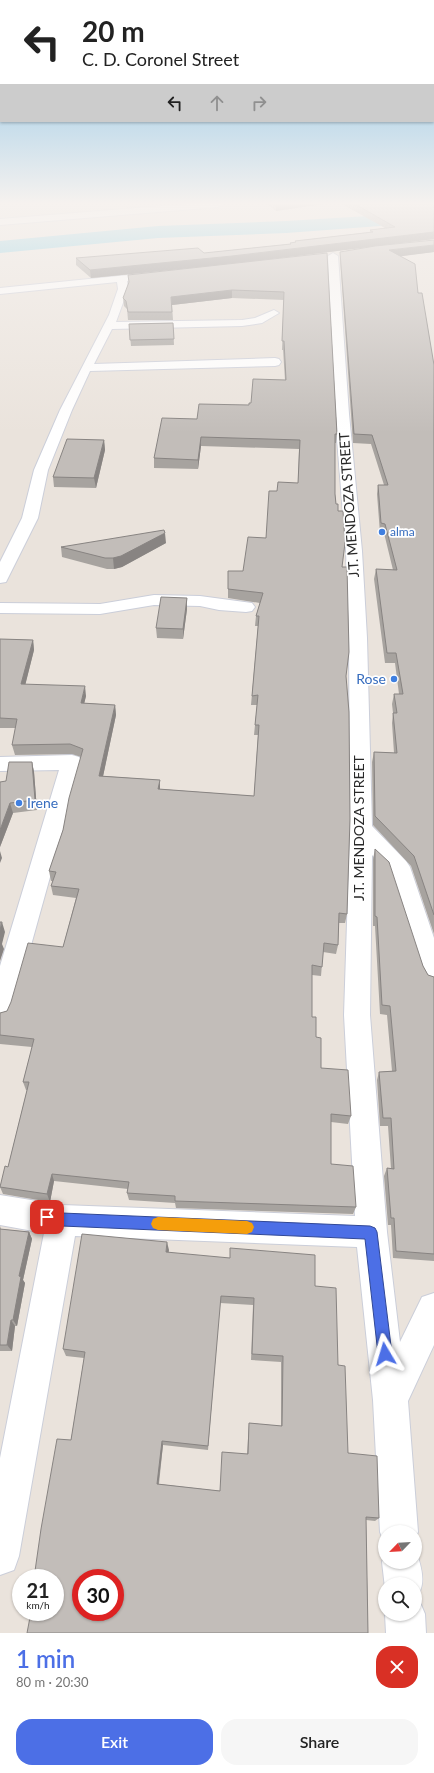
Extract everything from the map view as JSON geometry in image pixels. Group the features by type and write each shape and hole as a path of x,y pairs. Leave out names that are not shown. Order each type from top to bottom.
{"street":[{"path":"0,290 109,280"},
{"path":"0,578 30,518 41,470 86,368 108,326 123,289 122,280"},
{"name":"J.T. MENDOZA STREET","path":"334,280 342,414 354,551 358,638 361,829 357,1015 370,1232 390,1400 399,1525"},
{"path":"108,326 242,323 258,321 274,313"},
{"path":"86,368 275,362"},
{"path":"0,608 100,609 154,600 200,601 219,605 246,607"},
{"path":"0,764 72,762 0,1010"},
{"path":"361,829 398,867 434,974"},
{"path":"0,1210 62,1220 370,1232"},
{"path":"1,1539 62,1220"},
{"path":"390,1400 434,1309"},
{"path":"405,1621 406,1633"}],"building":[{"path":"129,280 329,280 337,434 335,434 335,494 336,504 338,504 338,511 343,511 345,543 342,567 347,567 349,652 346,676 349,712 350,819 347,914 339,913 338,945 324,943 322,967 312,965 312,1017 316,1017 316,1037 321,1038 321,1068 348,1070 351,1116 331,1114 331,1164 353,1166 356,1207 175,1201 175,1196 127,1193 129,1182 52,1174 47,1194 0,1187 5,1166 8,1167 29,1082 23,1082 34,1039 0,1035 0,1013 7,1011 11,1002 28,943 63,947 79,889 51,886 56,872 49,871 63,830 69,798 83,749 70,744 12,745 17,719 0,718 0,639 33,640 21,684 85,686 81,703 115,705 99,776 160,780 158,789 254,796 259,725 255,725 258,695 252,696 259,616 256,616 263,593 228,589 228,571 243,571 248,537 266,538 269,491 277,491 278,482 298,483 300,440 201,437 198,460 154,458 162,418 197,419 199,404 249,405 249,403 251,403 253,379 286,380 284,341 282,341 284,292 232,290 171,297 172,312 128,312 126,301 123,298"},
{"path":"342,280 417,280 418,293 422,293 434,365 434,915 414,856 375,816 374,752 397,753 393,713 397,713 394,694 403,694 396,653 387,653 376,569 397,570 385,524 381,523 378,485 388,485 372,435 354,434"},
{"path":"173,323 174,339 130,340 129,324"},
{"path":"67,439 104,440 94,478 53,477"},
{"path":"164,530 165,533 121,556 113,558 105,558 61,547"},
{"path":"161,597 187,598 183,629 156,628"},
{"path":"9,762 32,762 35,800 10,803 0,830 0,782 6,781"},
{"path":"375,849 389,862 423,966 428,975 434,977 434,1254 396,1251 394,1218 391,1218 387,1168 394,1169 391,1118 383,1118 379,1072 396,1071 390,1006 382,1005 377,917 375,916"},
{"path":"0,1229 29,1232 19,1276 21,1277 7,1345 0,1345"},
{"path":"82,1234 167,1242 166,1252 230,1258 230,1248 315,1255 315,1286 336,1288 338,1365 345,1366 348,1453 377,1456 379,1518 366,1517 368,1633 27,1633 29,1621 64,1621 64,1569 35,1569 57,1439 71,1440 85,1352 63,1349","holes":["221,1296 254,1298 252,1354 283,1356 282,1426 249,1423 248,1454 222,1452 220,1491 157,1484 162,1441 208,1446"]}],"slow traffic":[{"path":"158,1224 247,1227"}],"place":[{"name":"alma","path":"382,532"},
{"name":"Rose","path":"394,679"},
{"name":"Irene","path":"19,803"}],"route":[{"path":"47,1217 62,1220 370,1232 385,1354"}]}
